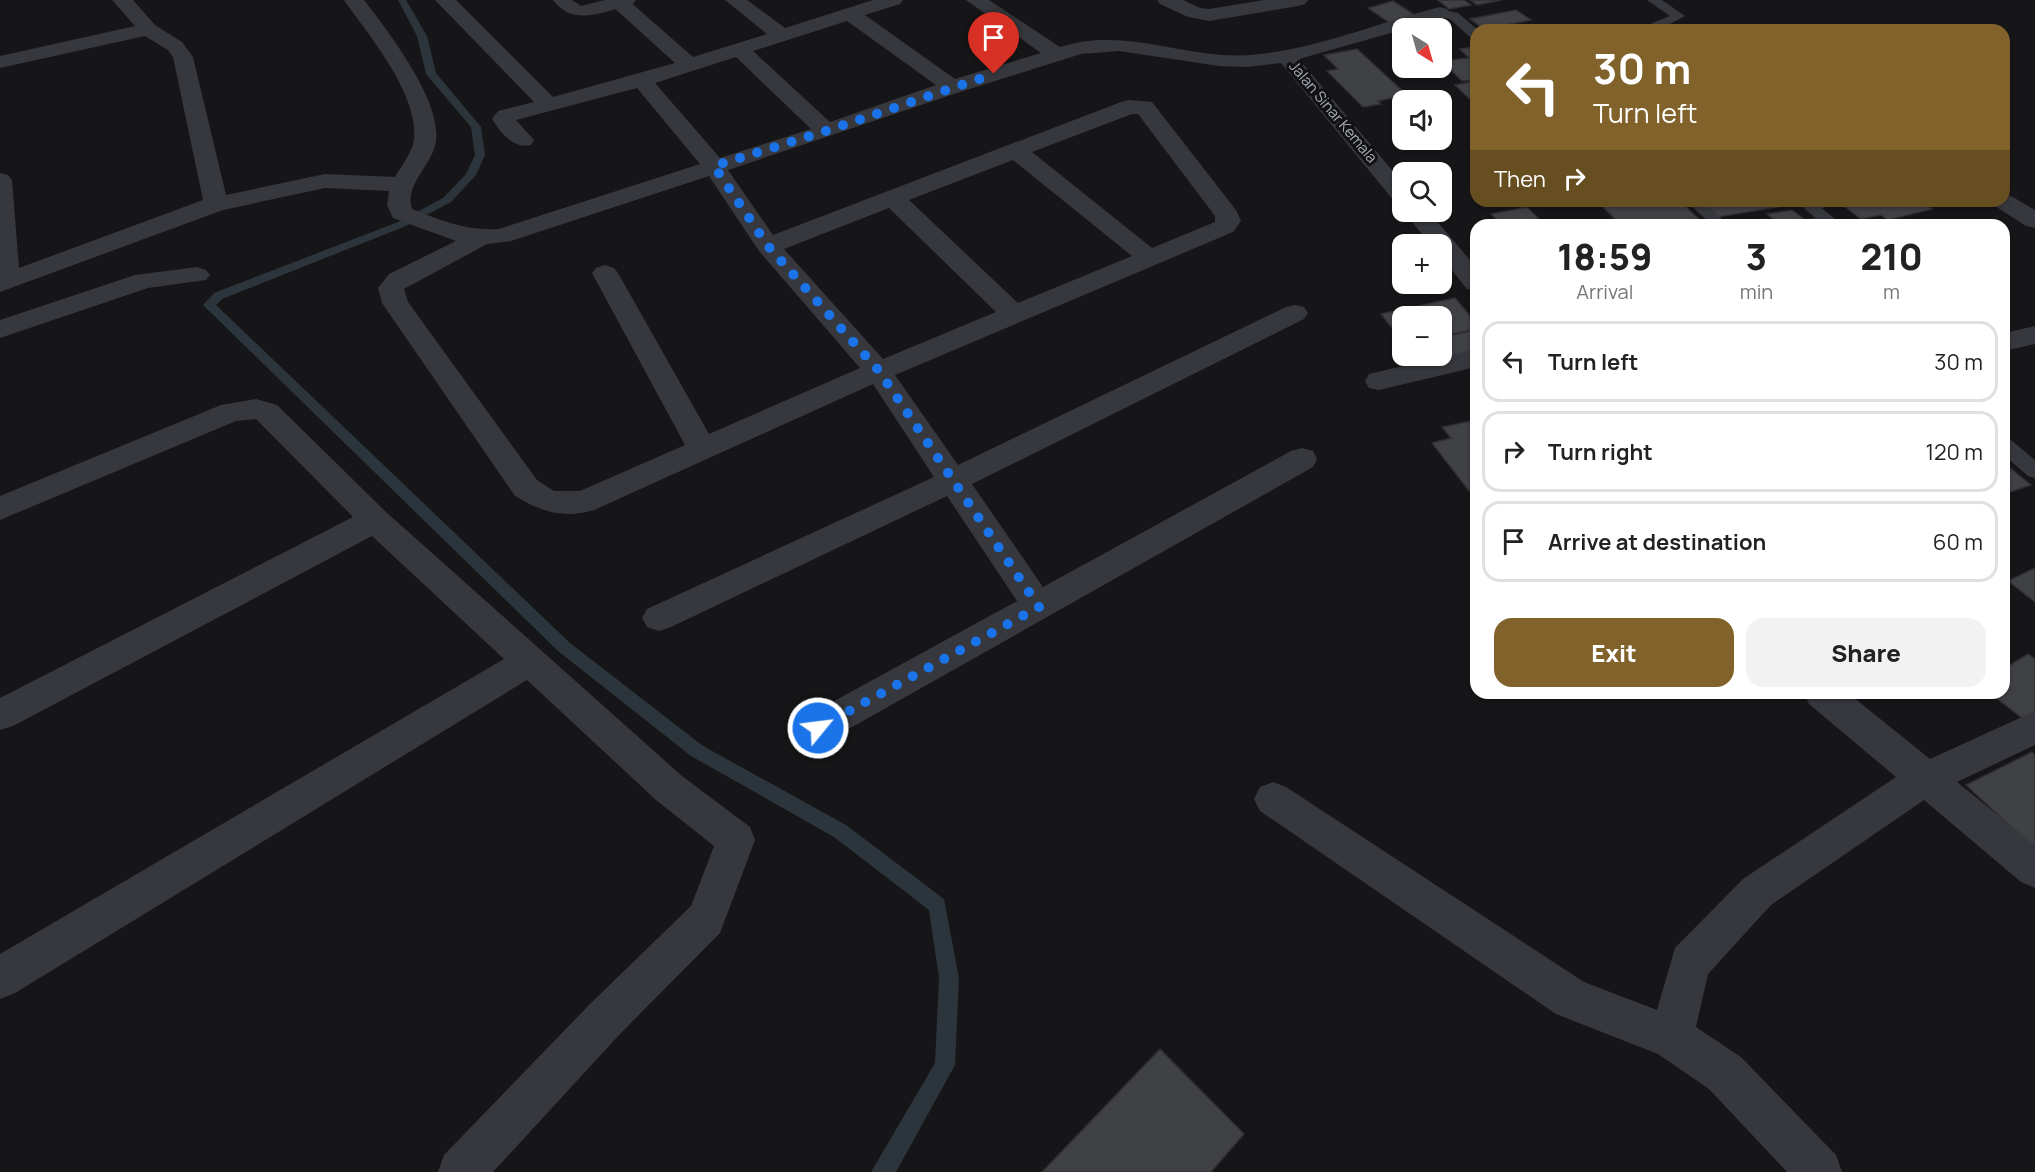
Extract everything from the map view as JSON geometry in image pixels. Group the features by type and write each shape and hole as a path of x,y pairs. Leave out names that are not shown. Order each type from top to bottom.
{"street":[{"path":"122,0 148,29 176,46 183,57 216,204"},
{"path":"354,0 384,38 416,98 423,122 425,142 398,197 398,208 402,213 459,236 479,239 502,236 826,131 952,87 1079,48 1119,45 1218,60 1248,61 1286,56 1440,13"},
{"path":"445,0 548,104"},
{"path":"562,0 573,10 581,11 623,1 688,64"},
{"path":"735,0 782,34"},
{"path":"523,140 504,119 513,114 548,104 642,80 860,7 893,0"},
{"path":"976,0 1056,54"},
{"path":"1167,0 1195,13 1209,15 1298,0"},
{"path":"1423,0 1440,13"},
{"path":"860,7 952,87"},
{"path":"0,62 148,29"},
{"path":"738,48 826,131"},
{"name":"Jalan Sinar Kemala","path":"1286,56 1392,184"},
{"path":"642,80 714,166 768,246 879,371 1039,607"},
{"path":"479,239 398,280 391,288 395,303 526,488 549,502 583,502 879,371 1224,227 1229,221 1227,215 1144,107 1129,107 1018,152 768,246"},
{"path":"1018,152 1148,257"},
{"path":"355,181 419,153"},
{"path":"0,180 3,283 216,204 325,181 404,185"},
{"path":"893,198 1014,314"},
{"path":"2010,205 2035,221"},
{"path":"1424,222 1470,276"},
{"path":"605,273 702,449"},
{"path":"0,329 144,281 168,276 197,275"},
{"path":"659,618 952,481 1295,313"},
{"path":"2010,341 2035,335"},
{"path":"1379,381 1470,359"},
{"path":"0,509 231,412 256,409 273,416 375,520 669,788 736,840 706,919 605,1019 461,1172"},
{"path":"818,728 1302,459"},
{"path":"0,715 375,520"},
{"path":"0,978 530,661"},
{"path":"1829,699 2035,868"},
{"path":"1672,1037 1690,963 1757,892 1924,779 1987,752 2035,727"},
{"path":"1273,798 1571,999 1672,1037 1725,1073 1819,1172"}],"lane":[{"path":"1653,0 1679,16 1661,24"},
{"path":"1440,13 1455,16 1470,30"},
{"path":"1701,207 1714,219"},
{"path":"1811,207 1826,219"},
{"path":"2010,450 2035,471"}],"building":[{"path":"1438,0 1464,0 1471,5 1449,9"},
{"path":"1470,0 1502,0 1477,5"},
{"path":"1393,1 1416,16 1392,18 1390,23 1368,8"},
{"path":"1516,10 1531,20 1510,24 1477,24 1470,19"},
{"path":"1470,48 1470,80 1462,81 1452,71 1452,60 1469,58 1460,49"},
{"path":"1357,49 1402,90 1392,90 1392,98 1378,101 1381,104 1363,107 1327,71 1338,69 1324,55"},
{"path":"1470,82 1470,99 1455,85"},
{"path":"1527,207 1539,219 1496,219 1491,214"},
{"path":"1603,207 1686,207 1699,219 1615,219"},
{"path":"1706,207 1777,207 1717,217"},
{"path":"1845,207 1929,207 1932,209 1892,219 1887,219 1881,215 1861,219"},
{"path":"1792,210 1804,219 1773,219 1767,214"},
{"path":"1455,298 1470,316 1470,330 1452,334 1452,306 1418,306"},
{"path":"1392,312 1392,328 1381,314"},
{"path":"1470,331 1470,352 1452,356 1452,335"},
{"path":"1470,421 1470,491 1432,443 1451,438 1442,427"},
{"path":"2010,468 2031,485 2010,492"},
{"path":"2035,568 2035,602 2010,583 2010,580"},
{"path":"2028,654 2035,659 2035,723 2031,725 1998,699 2010,699 2010,665"},
{"path":"2032,752 2035,755 2035,849 1966,785"},
{"path":"1160,1049 1244,1134 1211,1172 1042,1172"}],"waterway":[{"path":"402,0 422,36 431,74 476,127 480,155 471,175 447,200 402,224 218,296 209,305 564,647 697,751 840,831 937,905 949,978 945,1065 887,1168 882,1172"}],"route":[{"path":"818,728 1039,607 879,371 768,246 714,166 994,74"}]}
